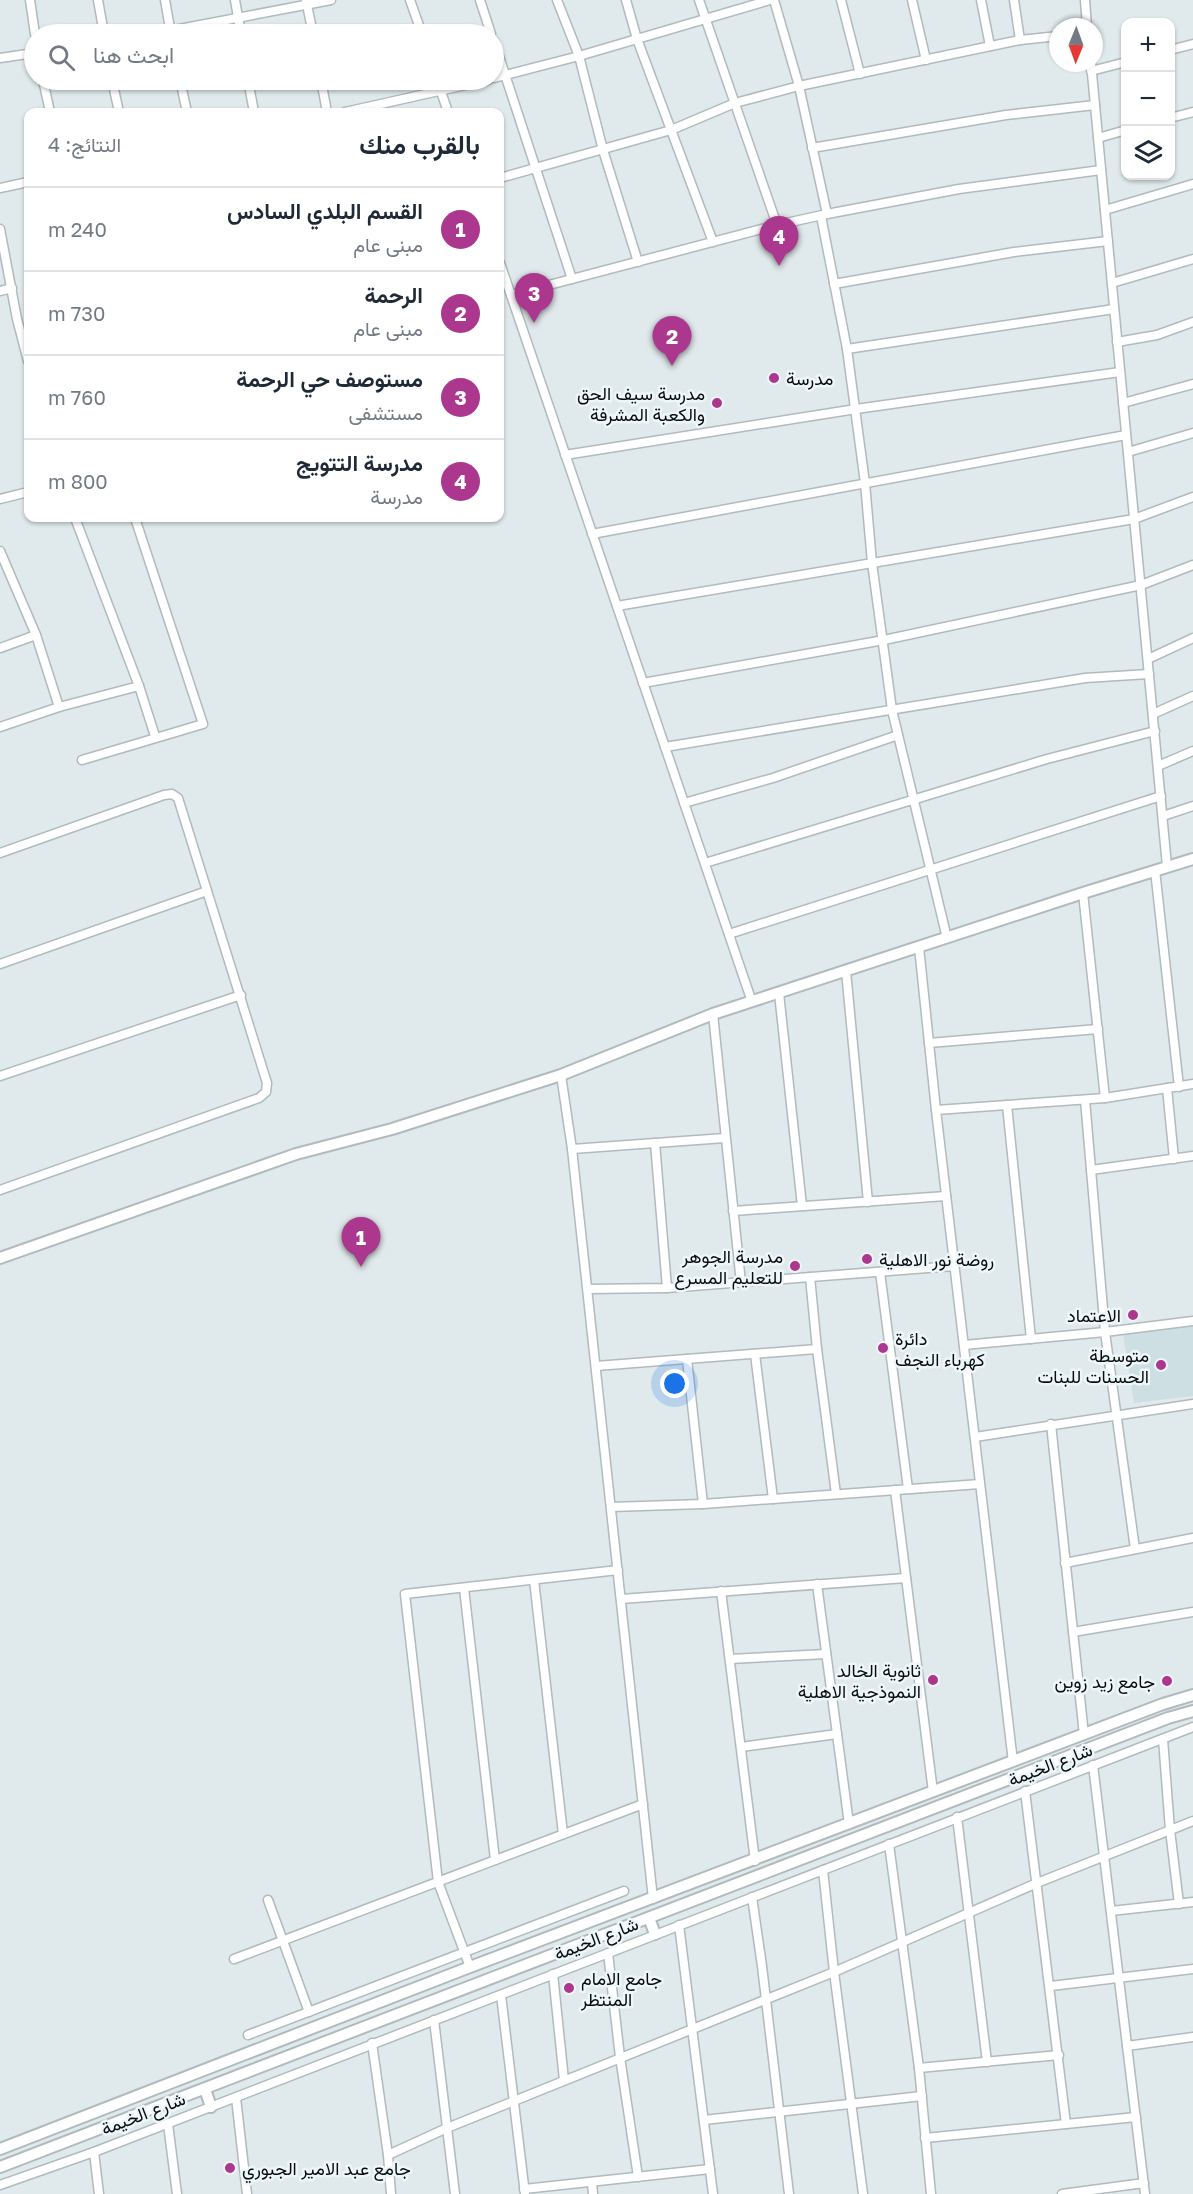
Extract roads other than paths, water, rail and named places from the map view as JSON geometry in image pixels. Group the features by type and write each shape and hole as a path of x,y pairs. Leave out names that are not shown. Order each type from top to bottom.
{"street":[{"path":"30,0 34,24"},
{"path":"98,0 102,24"},
{"path":"165,0 169,24"},
{"path":"235,0 239,24"},
{"path":"211,24 307,2 331,0"},
{"path":"410,0 418,24"},
{"path":"480,0 488,24"},
{"path":"557,0 579,56 603,150 638,262"},
{"path":"626,0 637,39 713,242"},
{"path":"699,0 777,225"},
{"path":"505,75 772,0 800,86 847,349 892,710 947,938"},
{"path":"841,0 860,74"},
{"path":"912,0 926,60"},
{"path":"981,0 990,46"},
{"path":"1014,0 1020,40"},
{"path":"1086,0 1087,18"},
{"path":"307,2 311,24"},
{"path":"504,177 603,150 671,129 735,103 800,86 1020,40 1049,37"},
{"path":"1175,49 1193,44"},
{"path":"0,58 24,54"},
{"path":"1103,65 1121,63"},
{"path":"504,72 572,279"},
{"path":"1092,72 1167,866"},
{"path":"45,90 49,108"},
{"path":"114,90 118,108"},
{"path":"182,90 186,108"},
{"path":"250,90 253,108"},
{"path":"323,90 326,108"},
{"path":"365,108 445,90"},
{"path":"441,91 447,108"},
{"path":"394,102 396,108"},
{"path":"812,148 1006,115 1095,105"},
{"path":"1175,117 1193,112"},
{"path":"1098,138 1121,131"},
{"path":"511,295 777,225 824,215 959,189 1101,170"},
{"path":"0,188 24,183"},
{"path":"1105,210 1193,184"},
{"path":"0,229 24,346"},
{"path":"834,284 1014,252 1108,241"},
{"path":"1112,284 1193,259"},
{"path":"504,275 752,1002"},
{"path":"0,291 12,288"},
{"path":"847,349 1114,309"},
{"path":"17,319 24,318"},
{"path":"1117,342 1157,335 1193,322"},
{"path":"565,454 1120,372"},
{"path":"1123,403 1193,384"},
{"path":"1128,452 1193,433"},
{"path":"592,534 1126,435"},
{"path":"0,499 24,493"},
{"path":"617,606 1134,519 1193,497"},
{"path":"77,522 139,686 155,736"},
{"path":"82,760 155,736 203,724 136,522"},
{"path":"0,550 36,635 59,707"},
{"path":"643,682 884,640 1141,585 1193,565"},
{"path":"0,648 36,635"},
{"path":"1148,659 1193,638"},
{"path":"665,747 1085,678 1149,674"},
{"path":"0,727 59,707 139,686"},
{"path":"1153,714 1193,696"},
{"path":"705,864 1047,759 1155,731"},
{"path":"684,804 773,778 898,735"},
{"path":"1158,766 1193,751"},
{"path":"0,853 164,795 172,794 178,798 267,1083 266,1092 259,1098 0,1190"},
{"path":"729,934 1161,796"},
{"path":"1163,816 1193,806"},
{"path":"0,1258 296,1154 392,1129 561,1075 713,1014 1193,859"},
{"path":"1155,870 1179,1087"},
{"path":"0,964 207,891"},
{"path":"1083,893 1105,1098"},
{"path":"919,947 1013,1762"},
{"path":"846,971 868,1202"},
{"path":"779,993 802,1206"},
{"path":"0,1076 241,995"},
{"path":"713,1014 741,1283"},
{"path":"929,1043 1098,1029"},
{"path":"561,1075 588,1289 653,1899"},
{"path":"936,1110 1105,1098 1193,1084"},
{"path":"1167,1088 1174,1159"},
{"path":"1085,1100 1105,1332 1136,1549"},
{"path":"1008,1105 1031,1339"},
{"path":"572,1149 725,1138"},
{"path":"656,1143 667,1288"},
{"path":"1091,1170 1193,1156"},
{"path":"733,1211 946,1196"},
{"path":"588,1289 667,1288 954,1266"},
{"path":"880,1272 908,1489"},
{"path":"810,1277 836,1494"},
{"path":"964,1345 1193,1321"},
{"path":"596,1366 817,1349"},
{"path":"755,1354 773,1499"},
{"path":"687,1359 703,1504"},
{"path":"975,1437 1193,1404"},
{"path":"1051,1424 1084,1735"},
{"path":"611,1507 703,1504 980,1484"},
{"path":"895,1490 933,1792"},
{"path":"1065,1563 1193,1538"},
{"path":"470,1967 438,1882 405,1594 618,1570"},
{"path":"621,1599 906,1578"},
{"path":"534,1580 563,1834"},
{"path":"817,1584 849,1824"},
{"path":"464,1588 495,1860"},
{"path":"721,1591 741,1747 760,1859 770,1860 770,1866 747,1880"},
{"path":"1073,1632 1193,1612"},
{"path":"730,1659 826,1654"},
{"name":"شارع الخيمة","path":"0,2149 470,1967 1193,1695"},
{"name":"شارع الخيمة","path":"0,2167 1168,1718 1193,1711"},
{"path":"0,2186 236,2098 372,2043 1193,1727"},
{"path":"741,1747 837,1734"},
{"path":"1163,1738 1170,1830 1179,1904"},
{"path":"1093,1765 1145,2194"},
{"path":"1025,1791 1066,2124"},
{"path":"234,1959 643,1804"},
{"path":"957,1817 987,2062"},
{"path":"388,2155 514,2100 834,1972 1037,1883 1193,1821"},
{"path":"811,1855 804,1853 805,1846 831,1831"},
{"path":"889,1844 919,2068 931,2194"},
{"path":"823,1870 863,2194"},
{"path":"248,2034 624,1891"},
{"path":"752,1897 789,2194"},
{"path":"268,1899 309,2012"},
{"path":"1111,1911 1193,1902"},
{"path":"649,1917 655,1934"},
{"path":"679,1925 713,2194"},
{"path":"608,1953 620,2057 638,2177"},
{"path":"1050,1986 1193,1969"},
{"path":"553,1974 564,2080"},
{"path":"501,1995 524,2192 710,2169"},
{"path":"434,2020 454,2194"},
{"path":"1127,2046 1193,2037"},
{"path":"283,2039 290,2056"},
{"path":"372,2043 388,2155 391,2194"},
{"path":"919,2068 1059,2055"},
{"path":"232,2059 237,2067 237,2076"},
{"path":"205,2089 211,2107"},
{"path":"704,2120 922,2096"},
{"path":"236,2098 247,2194"},
{"path":"925,2138 1136,2117"},
{"path":"168,2124 177,2194"},
{"path":"94,2152 99,2194"},
{"path":"592,2182 593,2194"},
{"path":"1062,2194 1144,2182"}],"place":[{"name":"مدرسة التتويج","path":"779,266"},
{"name":"مستوصف حي الرحمة","path":"534,323"},
{"name":"الرحمة","path":"672,366"},
{"name":"مدرسة","path":"774,378"},
{"name":"مدرسة سيف الحق والكعبة المشرفة","path":"717,403"},
{"name":"روضة نور الاهلية","path":"867,1259"},
{"name":"مدرسة الجوهر للتعليم المسرع","path":"795,1266"},
{"name":"القسم البلدي السادس","path":"361,1267"},
{"name":"الاعتماد","path":"1133,1315"},
{"name":"دائرة كهرباء النجف","path":"883,1348"},
{"name":"متوسطة الحسنات للبنات","path":"1161,1365"},
{"name":"ثانوية الخالد النموذجية الاهلية","path":"933,1680"},
{"name":"جامع زيد زوين","path":"1167,1681"},
{"name":"جامع الامام المنتظر","path":"569,1988"},
{"name":"جامع عبد الامير الجبوري","path":"230,2168"}]}
